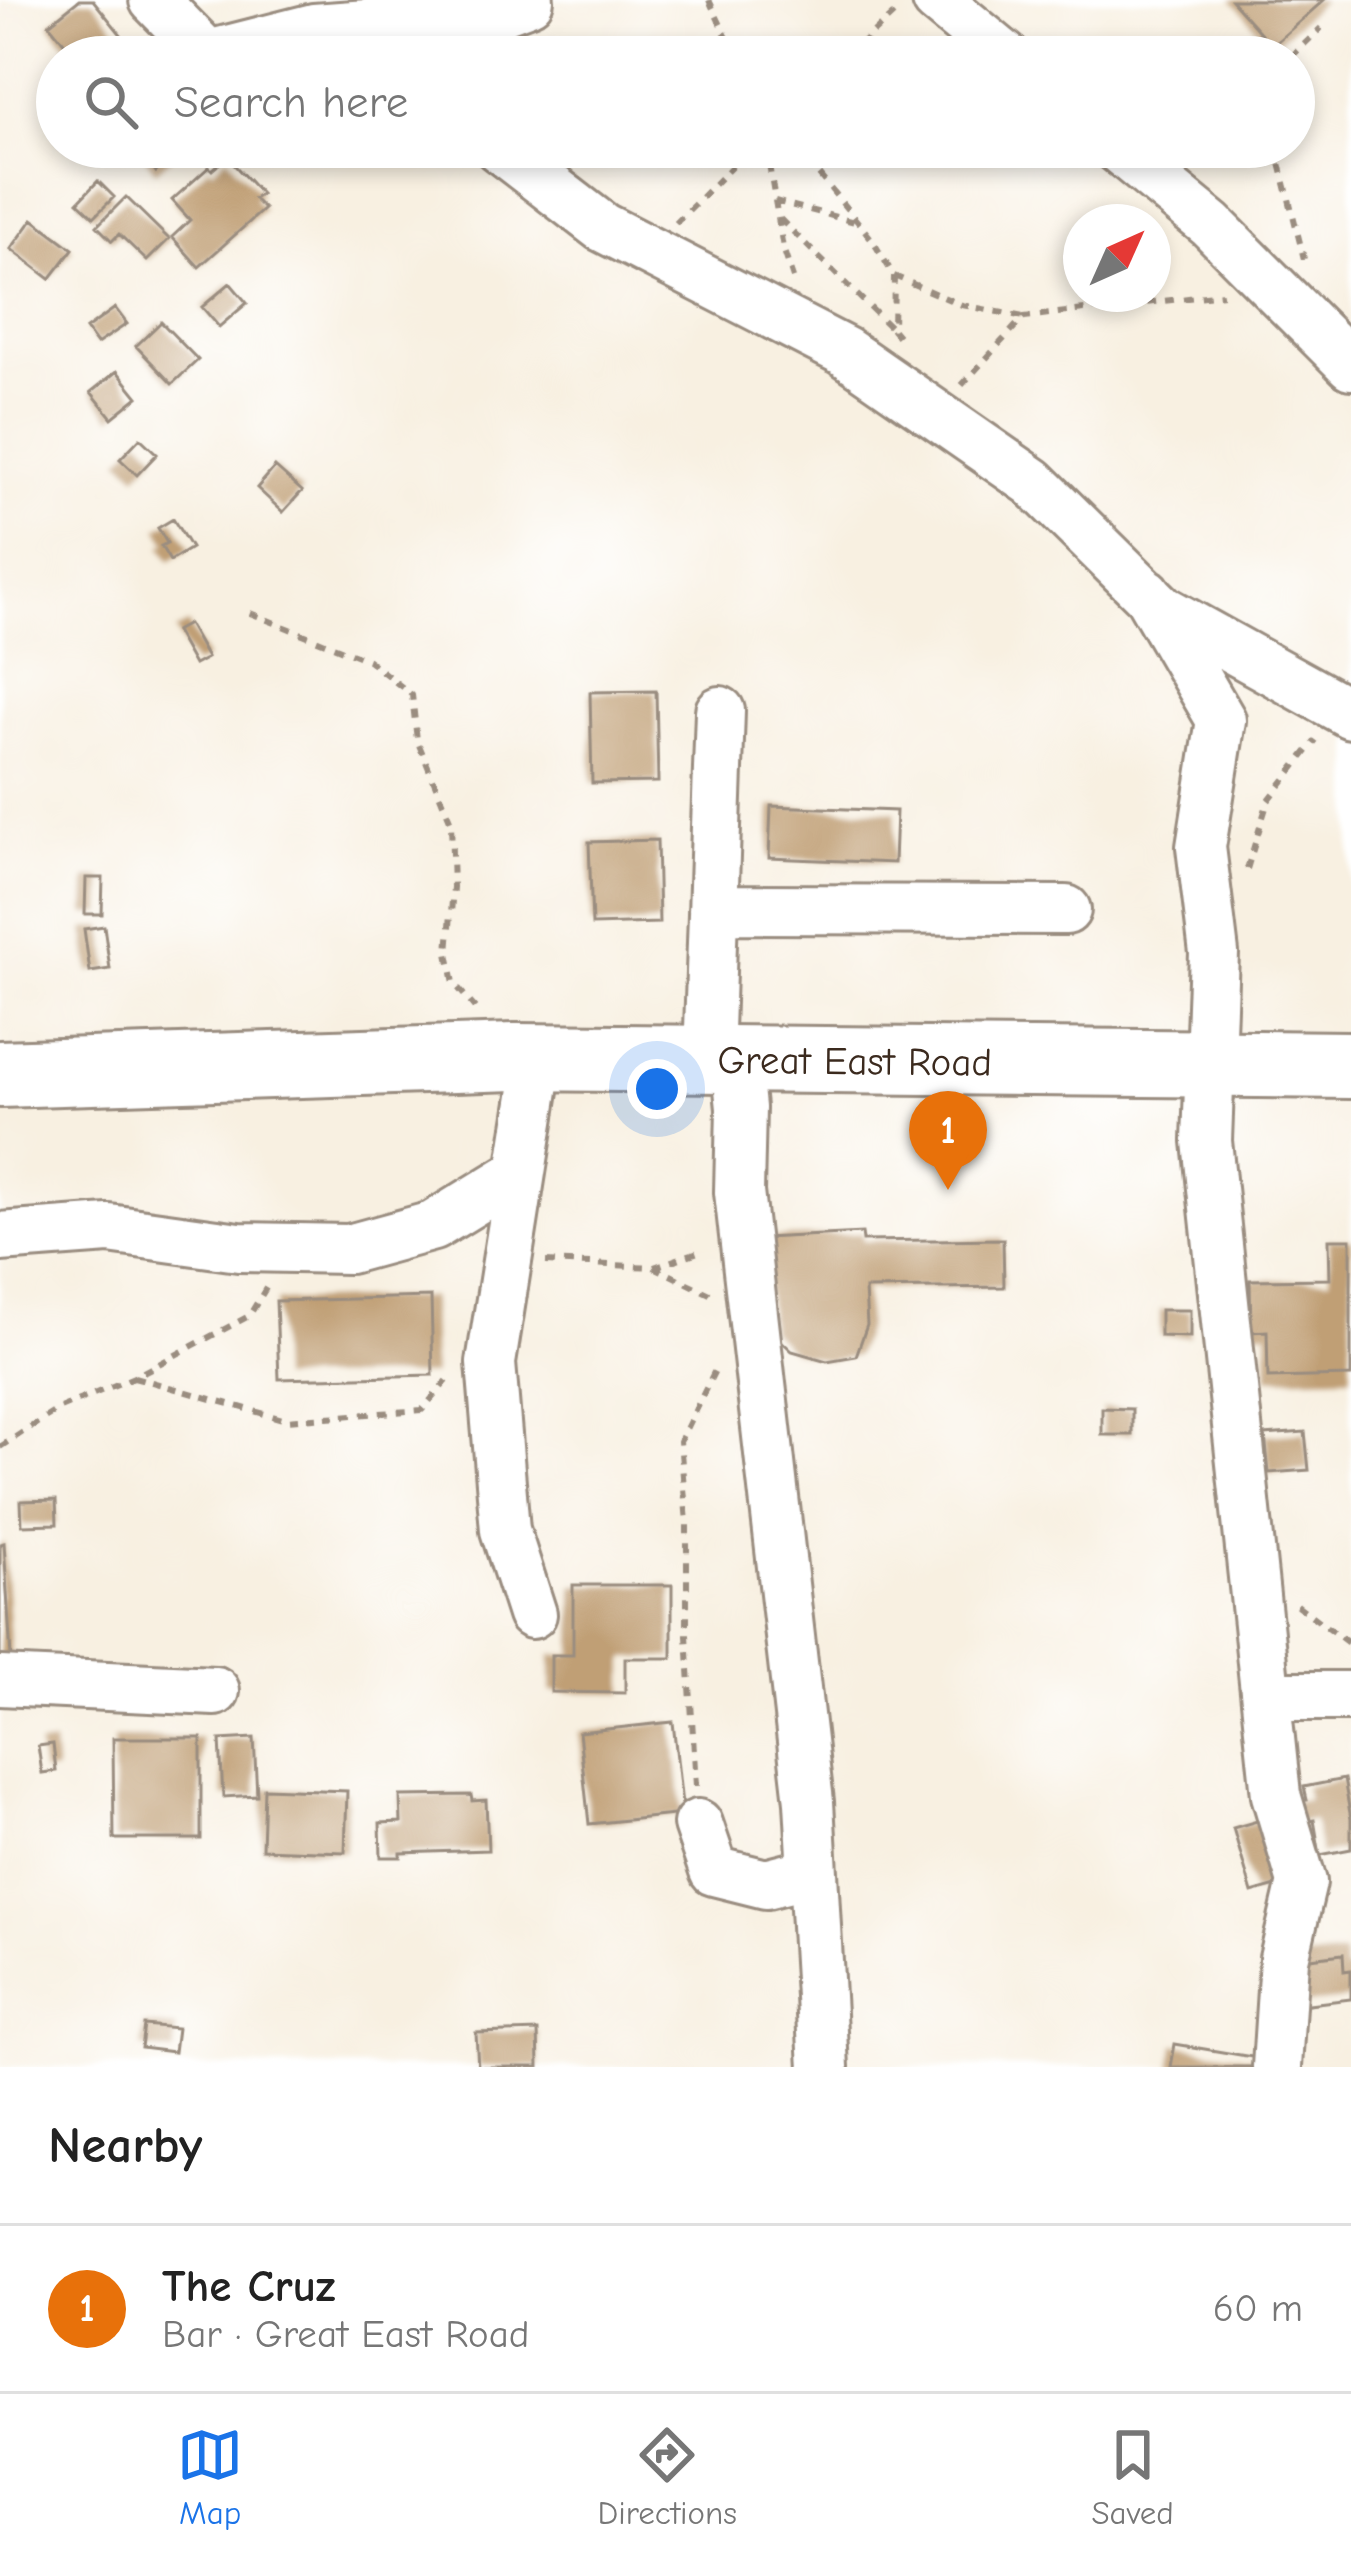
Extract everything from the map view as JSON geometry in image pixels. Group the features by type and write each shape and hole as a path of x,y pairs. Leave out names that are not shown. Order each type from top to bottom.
{"highway":[{"name":"Great East Road","path":"0,1074 527,1057 1351,1065"}],"street":[{"path":"154,0 189,36"},
{"path":"283,36 314,28 489,15 529,0"},
{"path":"937,0 981,36"},
{"path":"314,28 327,36"},
{"path":"525,168 602,227 844,351 1033,482 1163,610 1236,646 1346,711"},
{"path":"1142,168 1211,225 1289,275 1344,354"},
{"path":"1147,593 1221,720 1201,847 1214,953 1208,1142 1276,1795 1302,1882 1284,1959 1276,2067"},
{"path":"720,711 713,909 722,1059 741,1108 739,1192 809,1802 824,2067"},
{"path":"713,909 1066,910"},
{"path":"527,1057 521,1172 491,1363 506,1530 532,1614"},
{"path":"0,1237 109,1229 239,1247 349,1249 433,1226 521,1172"},
{"path":"0,1681 215,1690"},
{"path":"1266,1696 1351,1696"},
{"path":"698,1824 714,1871 766,1884 812,1872"}],"path":[{"path":"709,0 726,36"},
{"path":"870,36 910,0"},
{"path":"1313,36 1321,28"},
{"path":"648,251 730,168"},
{"path":"770,168 783,248 813,336"},
{"path":"813,168 859,223 894,276 962,305 1024,317 1289,275 1278,168"},
{"path":"775,201 859,223"},
{"path":"777,216 907,348"},
{"path":"893,331 894,276"},
{"path":"949,424 950,402 977,364 1024,317"},
{"path":"250,613 368,659 412,695 417,740 451,822 454,887 448,953 454,983 527,1057"},
{"path":"1248,868 1268,801 1346,711"},
{"path":"507,1260 654,1267 744,1237"},
{"path":"0,1447 60,1408 134,1377 249,1316 268,1284 270,1247"},
{"path":"654,1267 754,1315 718,1364 680,1442 698,1824"},
{"path":"134,1377 286,1420 422,1410 499,1310"}],"building":[{"path":"79,0 93,0 122,36 59,36 49,24"},
{"path":"1231,0 1324,0 1283,36 1263,36"},
{"path":"208,168 237,168 261,194 254,199 264,209 199,267 172,237 190,220 172,200"},
{"path":"98,181 114,197 94,217 78,202"},
{"path":"126,197 169,239 147,261 119,234 112,241 97,226"},
{"path":"33,219 73,249 50,279 11,249"},
{"path":"230,283 247,303 219,327 202,307"},
{"path":"115,308 127,324 97,344 86,329"},
{"path":"161,322 198,360 172,384 136,346"},
{"path":"117,371 138,397 112,418 91,392"},
{"path":"140,438 157,454 137,475 120,459"},
{"path":"275,467 302,491 283,512 257,488"},
{"path":"173,519 191,548 170,561 158,528"},
{"path":"188,624 207,658 194,665 175,631"},
{"path":"656,691 658,782 592,783 590,692"},
{"path":"771,806 896,811 894,863 769,858"},
{"path":"657,840 659,923 592,925 589,842"},
{"path":"86,878 103,878 102,914 85,914"},
{"path":"104,926 110,969 90,972 84,929"},
{"path":"862,1233 863,1241 1003,1239 1004,1287 865,1289 867,1325 856,1356 827,1361 792,1351 770,1330 764,1238"},
{"path":"1329,1239 1351,1239 1351,1376 1268,1378 1267,1331 1251,1332 1250,1280 1330,1279"},
{"path":"431,1297 433,1375 279,1379 276,1301"},
{"path":"1160,1310 1190,1310 1190,1337 1160,1336"},
{"path":"1102,1408 1132,1409 1132,1435 1102,1435"},
{"path":"1305,1432 1309,1470 1269,1473 1265,1435"},
{"path":"56,1500 57,1524 22,1525 21,1501"},
{"path":"4,1543 11,1657 0,1657 0,1544"},
{"path":"573,1585 672,1585 672,1658 625,1658 625,1693 551,1692 551,1655 573,1655"},
{"path":"673,1722 683,1814 589,1824 579,1732"},
{"path":"113,1738 201,1738 201,1839 114,1839"},
{"path":"254,1738 257,1795 223,1797 220,1740"},
{"path":"53,1744 56,1771 42,1773 38,1746"},
{"path":"1344,1779 1351,1849 1320,1855 1314,1820 1296,1823 1292,1802 1307,1800 1304,1787"},
{"path":"264,1788 347,1791 345,1852 262,1849"},
{"path":"471,1795 472,1801 486,1800 488,1850 381,1857 380,1823 401,1822 400,1796"},
{"path":"1274,1816 1293,1881 1252,1893 1233,1828"},
{"path":"1343,1954 1344,1971 1351,1970 1351,1999 1300,2005 1294,1960"},
{"path":"144,2025 177,2028 174,2052 141,2048"},
{"path":"538,2031 539,2067 478,2067 476,2033"},
{"path":"1175,2044 1264,2059 1263,2067 1171,2067"}],"place":[{"name":"The Cruz","path":"948,1190"}]}
